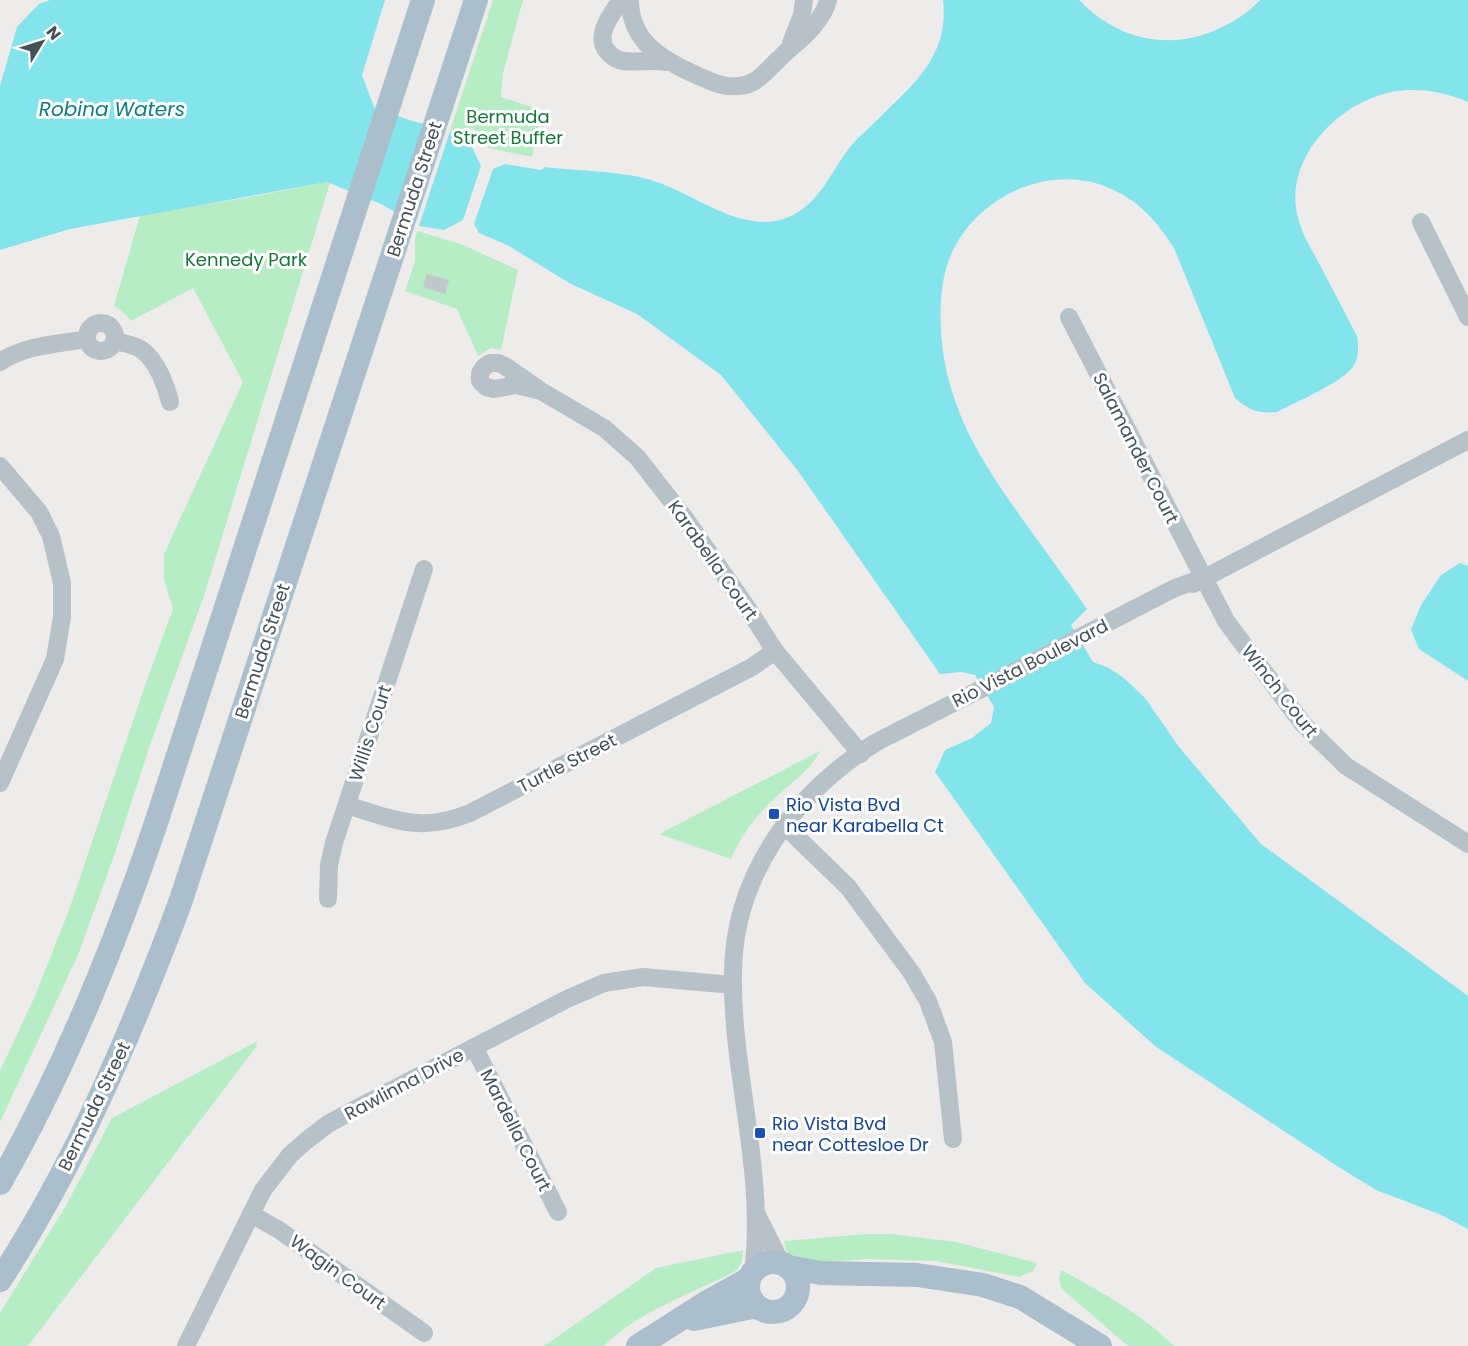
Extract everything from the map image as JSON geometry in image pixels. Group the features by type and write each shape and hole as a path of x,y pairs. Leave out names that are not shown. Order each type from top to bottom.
{"main road":[{"path":"0,1183 69,1050 116,938 157,820 423,0"},
{"name":"Bermuda Street","path":"0,1280 33,1227 86,1129 161,955 476,0"},
{"path":"638,1346 751,1275 766,1263 821,1273 940,1278 1000,1290 1020,1297 1100,1346"},
{"path":"751,1275 749,1293 757,1306 763,1310 777,1312 789,1306 796,1296 797,1280 785,1265"},
{"path":"796,1296 866,1274"},
{"path":"673,1324 720,1312 757,1306"}],"street":[{"path":"621,0 603,31 602,40 605,49 612,57 623,61 654,60 670,63"},
{"path":"630,0 635,27 655,54 712,82 737,86 756,80 812,28 822,15 828,0"},
{"path":"785,52 793,42 804,0"},
{"path":"616,59 630,57 636,53 641,46 641,37"},
{"path":"1421,222 1468,317"},
{"name":"Salamander Court","path":"1069,317 1203,578"},
{"path":"0,362 17,352 31,348 87,339 92,347 100,351 109,348 114,341 133,346 147,355 165,384 170,402"},
{"name":"Karabella Court","path":"541,391 604,428 638,457 684,517 775,651 861,754"},
{"name":"Rio Vista Boulevard","path":"751,1275 757,1215 754,1170 735,1021 734,944 743,906 768,847 817,786 875,743 1178,594 1203,578 1468,440"},
{"path":"0,466 39,512 51,536 62,584 62,617 55,659 0,783"},
{"name":"Willis Court","path":"328,899 329,865 424,569"},
{"name":"Winch Court","path":"1203,578 1226,621 1303,724 1346,766 1468,844"},
{"name":"Turtle Street","path":"347,805 397,821 417,824 436,824 452,820 470,813 752,667 775,651"},
{"path":"784,825 848,887 911,972 928,1001 943,1042 953,1139"},
{"name":"Rawlinna Drive","path":"186,1346 251,1214 276,1172 290,1155 321,1129 474,1047 604,983 643,977 733,984"},
{"name":"Mardella Court","path":"474,1047 558,1212"},
{"name":"Wagin Court","path":"251,1214 279,1230 424,1333"},
{"name":"Rio Vista Boulevard","path":"757,1215 785,1265"}],"green space":[{"name":"Bermuda Street Buffer","path":"493,0 523,0 503,73 501,97 534,108 540,117 532,157 489,148 473,128 450,131"},
{"name":"Kennedy Park","path":"330,183 204,596 150,745 115,853 78,955 0,1122 0,1071 35,996 69,910 173,609 164,580 164,554 243,382 193,288 131,321 114,306 140,215"},
{"path":"417,231 461,244 518,270 501,350 491,348 478,356 457,309 405,291 415,261"},
{"path":"820,751 806,770 755,819 739,842 731,859 659,834"},
{"path":"256,1042 257,1046 28,1346 0,1346 0,1313 67,1204 112,1118"},
{"path":"890,1234 956,1242 1037,1263 1033,1271 1019,1277 936,1261 867,1259 819,1263 795,1258 786,1251 784,1241"},
{"path":"743,1250 742,1262 737,1270 651,1312 634,1322 604,1346 544,1346 656,1268"},
{"path":"1061,1270 1134,1313 1174,1346 1128,1346 1062,1289 1059,1280"}],"water":[{"name":"Robina Waters","path":"50,0 385,0 362,75 374,107 468,139 481,166 463,220 444,230 419,226 381,204 327,182 70,229 0,250 0,86 17,27 39,4"},
{"path":"943,0 1079,0 1095,15 1131,34 1150,39 1170,40 1190,38 1210,32 1238,18 1260,0 1468,0 1468,102 1421,90 1392,92 1373,98 1354,107 1322,133 1301,168 1296,188 1296,208 1300,224 1358,340 1357,357 1352,368 1328,386 1277,412 1259,412 1235,398 1168,238 1138,205 1109,188 1084,181 1059,180 1034,184 1010,193 988,207 970,225 956,245 943,281 941,310 946,369 962,419 1000,487 1087,609 1071,625 1093,662 1109,668 1125,679 1145,698 1179,747 1261,844 1468,996 1468,1229 1439,1214 1376,1190 1337,1166 1155,1046 1085,983 935,772 945,750 972,738 991,723 994,707 975,675 961,672 940,674 798,471 721,375 637,314 571,284 507,245 479,233 474,224 493,169 505,164 541,170 545,167 615,173 642,178 671,188 723,213 741,219 759,222 777,221 795,214 804,208 824,186 841,159 859,137 907,90 928,65 941,36 944,19"},
{"path":"1460,563 1468,566 1468,681 1419,649 1411,630 1421,605 1441,575"}],"pier":[{"path":"425,121 451,128 418,229 395,215"}],"building":[{"path":"427,274 449,280 445,294 423,287"}],"place":[{"name":"Rio Vista Bvd near Karabella Ct","path":"774,814"},
{"name":"Rio Vista Bvd near Cottesloe Dr","path":"760,1133"}]}
